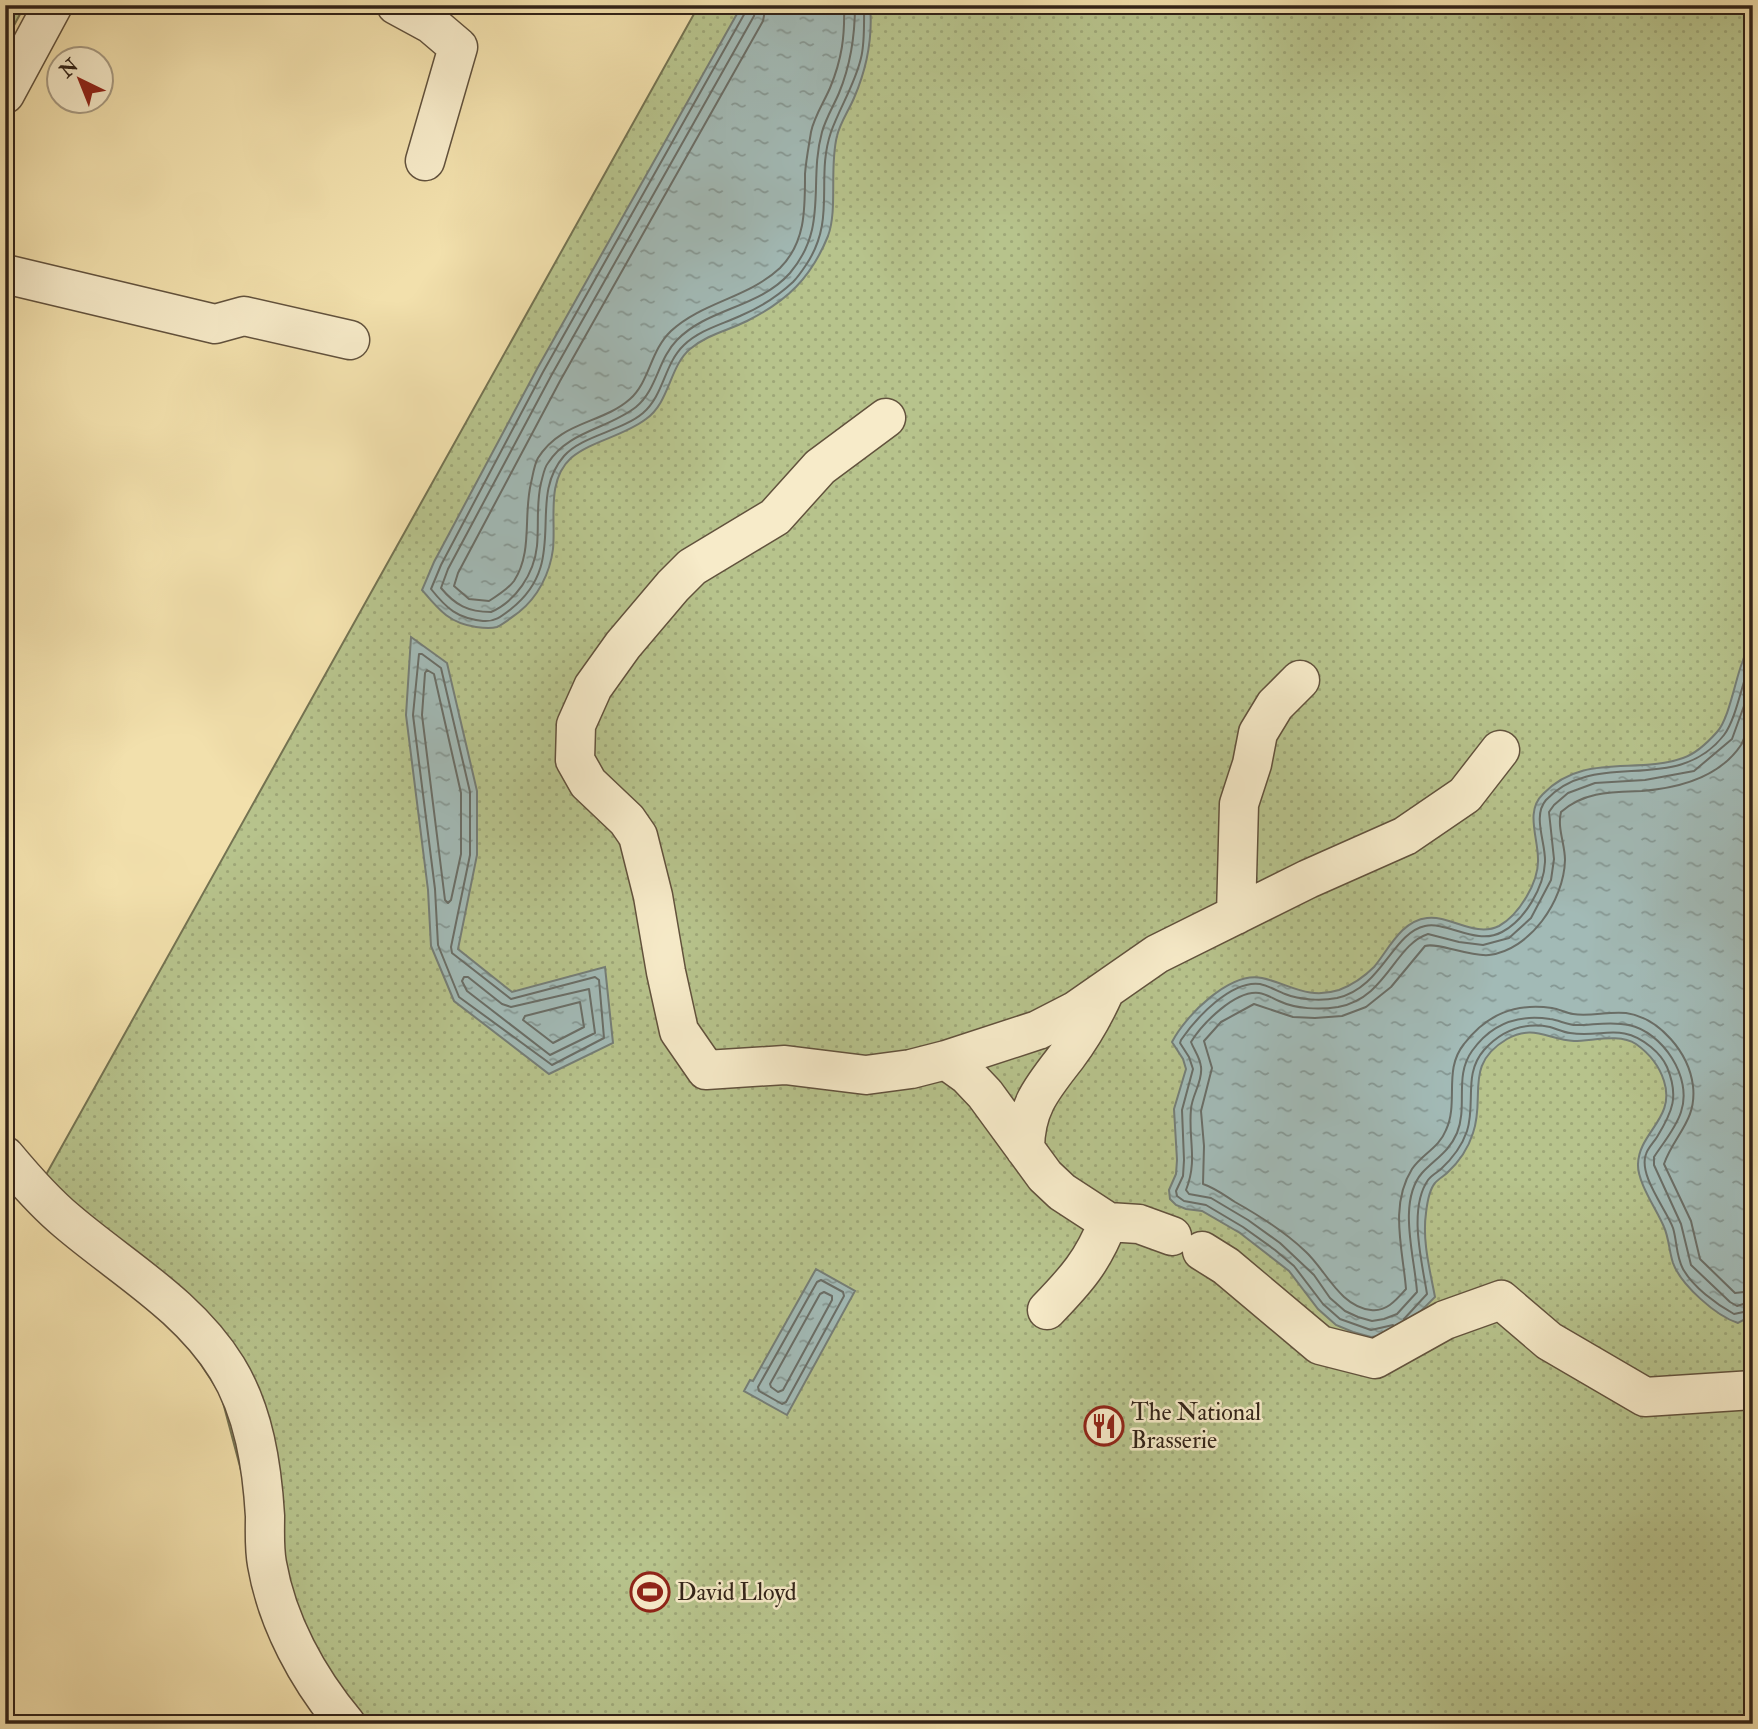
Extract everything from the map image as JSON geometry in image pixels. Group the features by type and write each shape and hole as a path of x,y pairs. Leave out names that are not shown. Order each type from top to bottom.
{"street":[{"path":"5,94 53,5"},
{"path":"408,8 458,47 425,161"},
{"path":"5,274 215,324 244,316 350,340"},
{"path":"886,418 820,467 775,517 692,567 666,593 623,645 593,687 576,725 575,760 588,783 627,820 638,836 653,896 679,1031 706,1070 785,1065 866,1075 911,1069 946,1060 1038,1030 1105,991 1157,954 1308,879 1405,836 1465,795 1500,750"},
{"path":"1236,915 1239,804 1252,764 1258,733 1275,705 1300,680"},
{"path":"1025,1149 1025,1131 1038,1095 1084,1031 1105,991"},
{"path":"946,1060 967,1075 985,1094 1045,1176 1062,1192 1108,1222 1139,1224 1187,1244 1226,1266 1320,1345 1375,1359 1445,1320 1501,1300 1549,1342 1645,1397 1753,1391"},
{"path":"5,1156 45,1202 136,1274 189,1321 227,1368 250,1418 262,1476 266,1562 278,1605 304,1664 346,1724"},
{"path":"1047,1310 1079,1277 1098,1247 1108,1222"}],"green space":[{"path":"5,5 25,5 5,42"},
{"path":"699,5 1753,5 1753,1724 324,1724 247,1493 221,1395 183,1337 28,1207"}],"water":[{"path":"742,5 870,5 871,29 866,64 837,136 831,225 821,251 796,287 774,305 690,349 678,365 660,403 646,419 579,452 563,467 555,489 553,549 549,567 542,584 526,606 497,627 481,628 452,619 422,590 434,562 537,369"},
{"path":"411,637 447,663 477,791 477,855 458,949 512,992 605,967 613,1043 549,1074 454,1001 431,946 428,890 406,715"},
{"path":"1753,638 1753,1315 1738,1323 1720,1314 1700,1299 1677,1272 1666,1231 1644,1187 1638,1164 1644,1143 1665,1105 1664,1081 1657,1065 1646,1052 1636,1044 1622,1039 1574,1041 1525,1033 1507,1039 1485,1059 1480,1070 1478,1106 1471,1139 1459,1160 1433,1186 1428,1201 1426,1245 1435,1297 1405,1327 1388,1335 1371,1337 1336,1325 1318,1309 1289,1271 1240,1233 1202,1211 1186,1209 1170,1199 1169,1190 1176,1174 1177,1160 1174,1109 1186,1069 1172,1042 1198,1008 1223,988 1249,978 1262,978 1308,992 1328,993 1339,990 1370,971 1396,937 1418,920 1436,918 1481,929 1499,926 1520,906 1535,878 1538,859 1534,816 1535,808 1543,794 1575,773 1665,763 1688,756 1697,750 1721,726"},
{"path":"816,1269 855,1291 787,1415 744,1391 750,1380 753,1381"}],"place":[{"name":"The National Brasserie","path":"1104,1426"},
{"name":"David Lloyd","path":"650,1592"}]}
